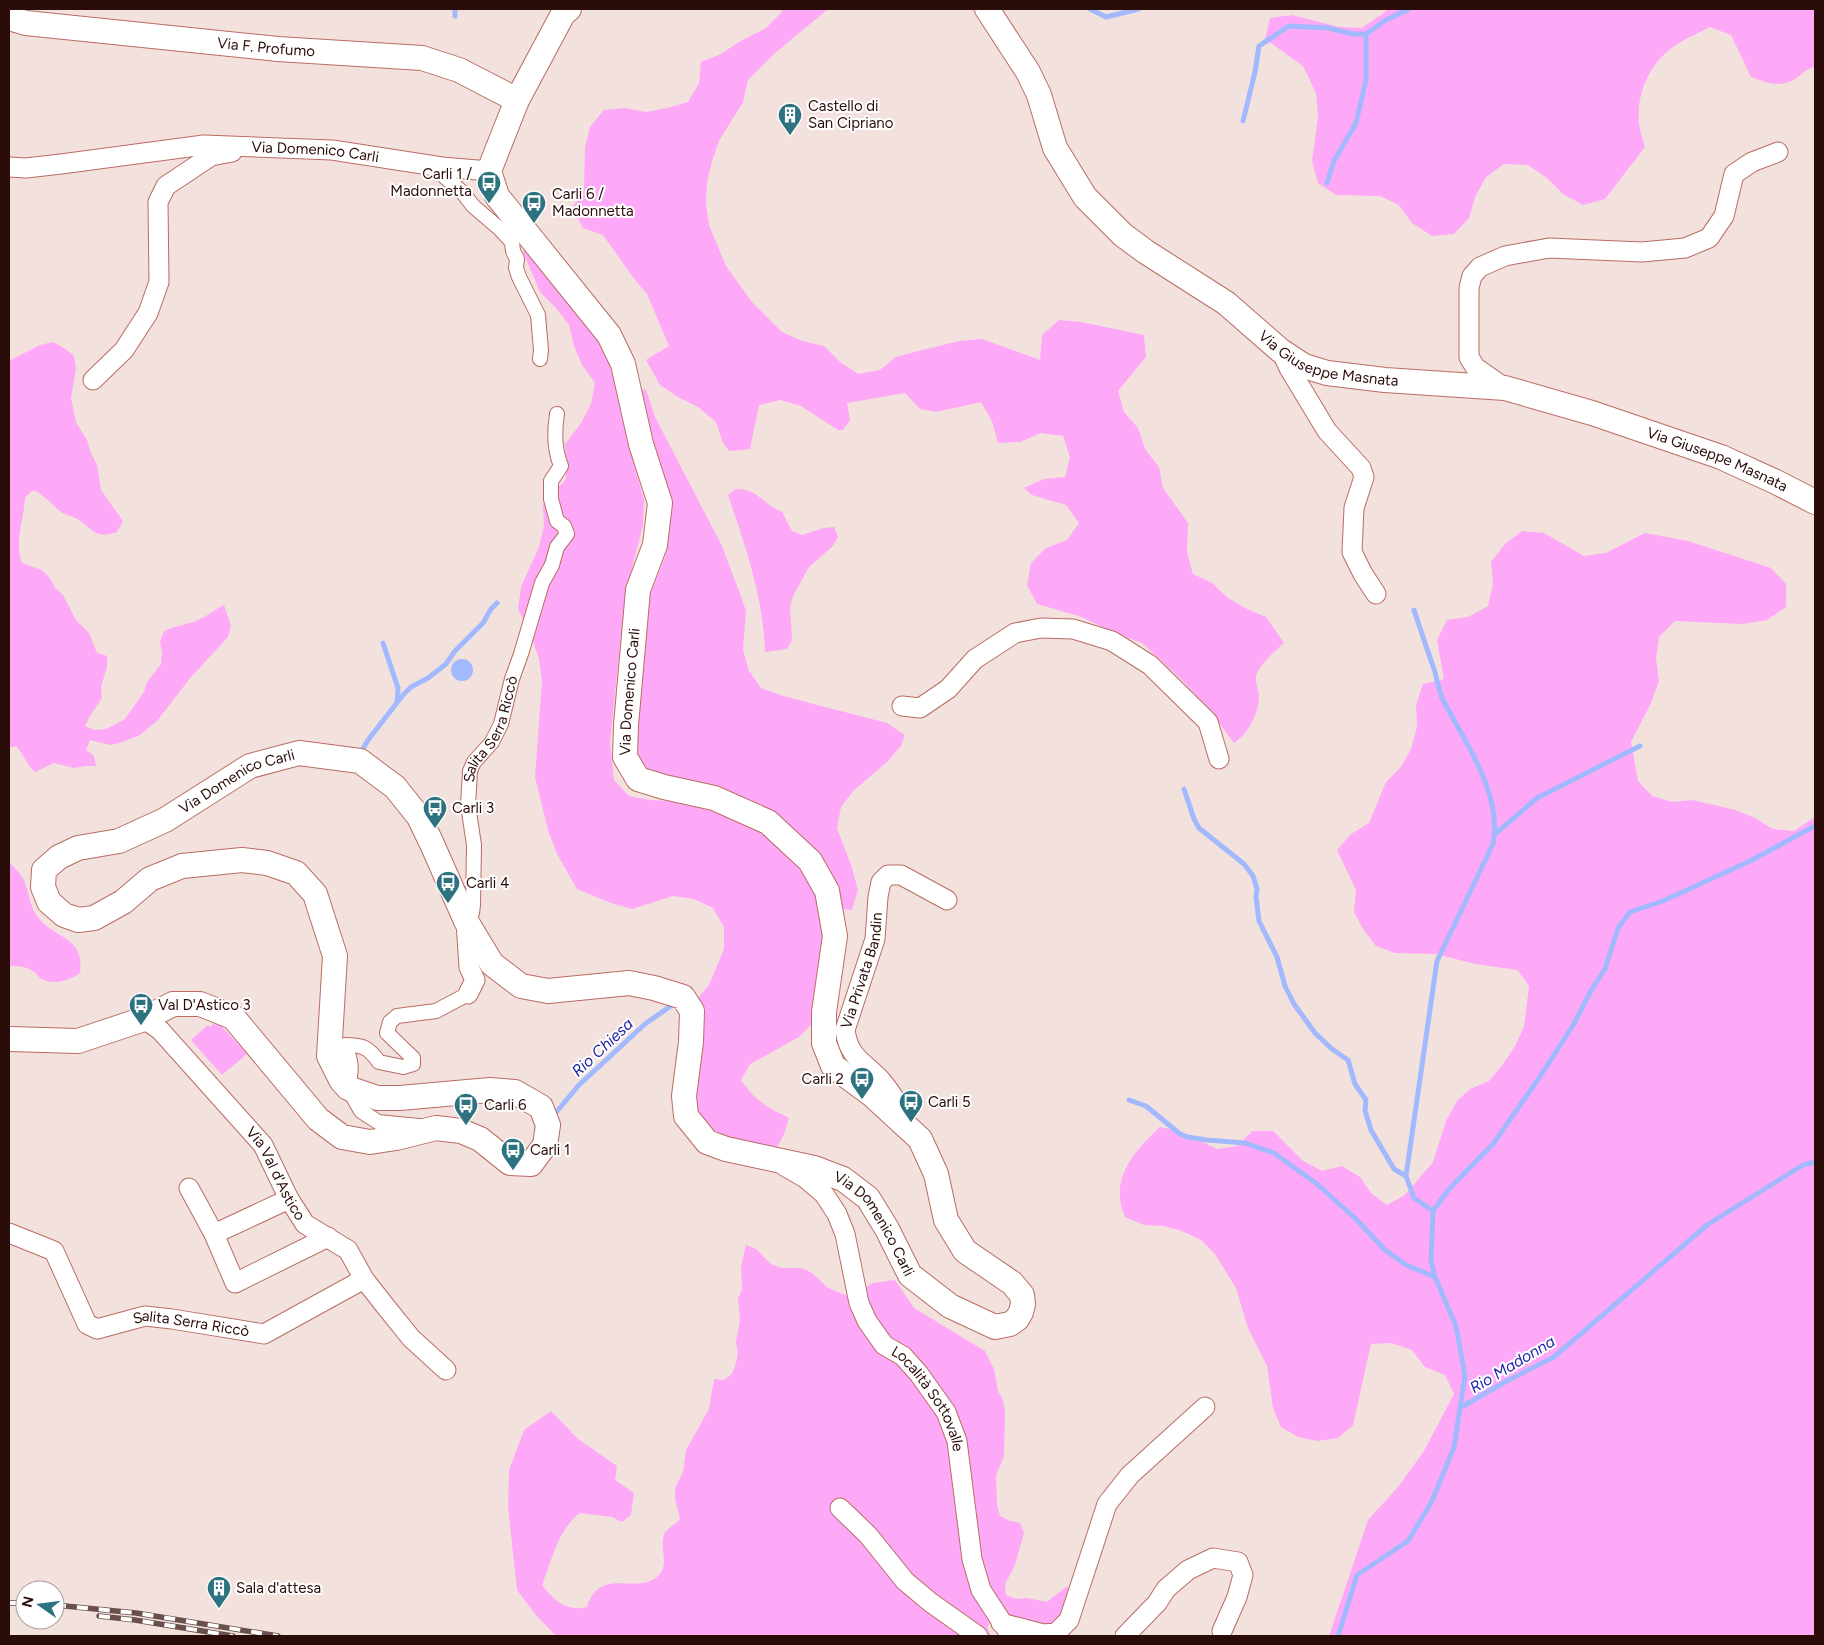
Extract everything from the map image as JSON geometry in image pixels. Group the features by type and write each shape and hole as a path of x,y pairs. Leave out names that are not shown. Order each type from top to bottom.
{"street":[{"path":"488,170 516,100 563,14 569,9"},
{"name":"Via Giuseppe Masnata","path":"987,9 1028,72 1039,95 1055,148 1085,197 1123,235 1146,252 1226,303 1281,351 1304,366 1327,373 1385,380 1505,388 1592,413 1721,457 1815,502"},
{"name":"Via F. Profumo","path":"9,18 26,23 278,49 422,58 459,70 516,100"},
{"name":"Via Domenico Carli","path":"9,167 26,168 204,145 332,150 442,167 488,170 497,196 608,335 624,364 641,444 660,503 655,545 638,590 625,756 638,779 664,788 714,798 768,822 810,861 827,891 835,936 824,1012 824,1043 833,1066 871,1094 920,1139 936,1174 946,1220 965,1251 1018,1288 1022,1296 1021,1312 1017,1319 1010,1324 995,1327 950,1306 910,1275 887,1229 868,1198 843,1179 814,1168 726,1149 707,1142 686,1116 684,1096 691,1042 692,1011 683,997 654,988 629,984 548,991 521,986 492,964 466,921 419,817 395,787 360,761 299,753 250,766 164,820 119,841 78,848 59,857 44,870 43,887 49,902 64,915 78,920 94,918 123,902 150,879 182,866 242,860 266,863 296,873 316,894 335,956 329,1056 341,1080 348,1088"},
{"path":"93,380 124,350 148,313 159,282 158,202 166,186 211,156 255,148"},
{"path":"1505,388 1475,367 1470,357 1469,288 1472,276 1480,267 1505,256 1549,248 1642,252 1685,248 1709,238 1719,224 1724,216 1734,174 1752,162 1778,152"},
{"path":"442,167 445,177 512,242 513,251 517,259 516,268 519,277 538,315 540,359"},
{"path":"1281,351 1289,368 1327,430 1361,468 1364,476 1354,508 1352,552 1376,594"},
{"name":"Salita Serra Riccò","path":"348,1088 351,1060 345,1045 356,1045 371,1051 379,1062 403,1067 413,1064 413,1058 388,1033 390,1022 397,1016 436,1011 468,994 475,980 469,967 466,921 472,913 474,905 474,845 468,806 470,771 474,762 492,742 501,724 512,679 542,583 552,565 557,547 567,534 564,526 557,521 551,499 551,481 561,466 554,440 557,414"},
{"path":"902,706 920,708 948,689 975,659 1015,633 1041,628 1073,629 1112,641 1150,665 1208,722 1219,759"},
{"name":"Via Privata Bandin","path":"893,1114 894,1098 880,1079 853,1054 847,1043 845,1030 875,939 881,882 888,875 901,875 947,900"},
{"path":"9,1039 78,1041 144,1019 173,1004 200,1004 233,1017 318,1119 342,1137 370,1142 436,1128"},
{"name":"Via Val d'Astico","path":"144,1019 160,1030 263,1145 290,1199 305,1224 348,1250 364,1279 411,1338 446,1370"},
{"path":"348,1088 377,1098 400,1098 490,1090 515,1092 541,1107 548,1125 545,1145 531,1164 510,1163 480,1139 462,1131 378,1122 360,1110 348,1088"},
{"name":"Località Sottovalle","path":"770,1158 805,1178 824,1194 837,1214 845,1234 859,1303 867,1321 884,1345 903,1356 919,1374 946,1412 957,1441 972,1559 981,1590 1006,1630 1043,1634 1056,1633 1069,1620 1107,1504 1130,1475 1205,1407"},
{"path":"190,1188 214,1234 235,1283 328,1238"},
{"path":"214,1234 290,1199"},
{"name":"Salita Serra Riccò","path":"9,1232 54,1251 87,1324 97,1329 145,1316 172,1318 264,1334 364,1279"},
{"path":"840,1508 868,1536 905,1581 930,1602 978,1636"},
{"path":"1125,1636 1157,1603 1166,1589 1188,1570 1213,1558 1238,1562 1243,1575 1238,1597 1222,1631"}],"shaded area":[{"path":"783,9 828,9 775,53 748,80 743,102 719,141 707,182 706,204 709,225 726,266 752,302 782,332 802,341 824,346 840,362 858,374 880,370 896,357 959,341 982,339 1040,360 1042,335 1059,320 1081,322 1144,335 1146,357 1118,391 1124,412 1138,428 1145,449 1159,467 1163,488 1188,523 1187,552 1193,574 1212,583 1228,598 1266,617 1284,643 1268,658 1256,676 1259,696 1255,716 1248,729 1234,743 1214,716 1183,681 1142,643 1119,635 1079,616 1037,604 1027,585 1031,563 1046,548 1067,540 1079,523 1066,505 1032,495 1024,488 1044,479 1065,477 1070,457 1063,436 1041,433 1020,442 998,443 992,421 981,402 936,412 920,409 905,393 847,403 850,420 843,430 838,430 801,406 780,400 759,405 750,449 729,451 723,443 716,422 698,407 660,385 646,360 669,346 647,294 603,235 583,228 572,208 584,190 585,147 590,127 604,110 625,108 646,112 688,102 699,83 701,62 721,54 766,28"},
{"path":"1389,9 1815,9 1815,67 1792,81 1780,84 1769,83 1751,77 1731,35 1710,27 1676,45 1652,69 1643,90 1639,112 1639,127 1645,147 1605,199 1583,205 1563,194 1547,178 1528,165 1504,164 1486,177 1475,197 1469,218 1454,234 1432,236 1412,223 1399,205 1380,196 1336,195 1318,183 1312,161 1318,116 1316,93 1303,66 1265,39 1270,18 1292,15 1339,27 1362,28"},
{"path":"528,245 608,347 623,402 635,468 644,500 643,525 625,596 610,742 614,780 629,796 650,800 685,802 712,808 747,821 775,841 808,876 818,898 822,925 823,961 815,1021 799,1037 750,1064 741,1080 762,1103 789,1118 784,1134 776,1149 720,1136 702,1125 693,1105 697,999 709,985 724,949 724,927 713,908 694,899 673,896 632,909 611,903 577,889 557,854 548,830 535,777 542,681 539,659 532,638 518,609 521,587 539,547 544,526 543,504 566,479 565,444 581,423 591,404 595,383 582,365 574,346 569,325 540,292 523,252"},
{"path":"53,342 74,356 76,369 71,398 76,422 87,440 97,465 101,490 123,521 117,532 104,535 96,533 77,519 61,512 33,490 25,498 19,539 22,563 42,570 50,578 55,588 63,595 76,620 89,633 97,653 107,656 107,667 101,687 102,698 85,726 95,730 106,729 125,719 144,692 147,682 161,664 160,642 164,631 203,618 224,605 231,626 228,637 191,677 157,721 140,735 110,745 90,740 86,750 94,756 96,766 74,768 54,763 35,772 16,746 9,748 9,361 40,345"},
{"path":"639,389 646,390 655,417 722,546 746,611 743,650 749,671 761,688 783,696 887,723 905,735 901,746 887,762 854,790 841,807 837,828 858,890 852,910 842,909 825,865 813,847 789,825 764,810 662,777 643,766 635,752 648,600 665,557 669,515 655,466"},
{"path":"735,489 749,491 782,512 792,531 802,535 823,528 834,527 838,537 833,546 809,567 793,596 790,607 792,640 787,649 765,652 764,631 757,592 747,553 728,495"},
{"path":"1522,531 1544,533 1584,556 1606,553 1645,533 1688,541 1771,568 1786,584 1786,607 1767,620 1743,624 1675,621 1659,637 1656,658 1659,681 1651,703 1631,742 1638,781 1652,796 1672,802 1693,800 1735,810 1755,818 1773,829 1794,831 1815,817 1815,1636 1329,1636 1368,1520 1398,1487 1424,1451 1454,1394 1445,1375 1425,1367 1412,1350 1391,1343 1371,1344 1353,1425 1338,1438 1317,1441 1298,1437 1281,1427 1273,1408 1267,1366 1248,1328 1236,1288 1215,1254 1201,1240 1182,1231 1163,1226 1144,1225 1125,1217 1121,1205 1120,1187 1126,1168 1138,1150 1160,1127 1180,1131 1217,1149 1238,1146 1252,1131 1273,1131 1303,1161 1322,1171 1342,1166 1360,1177 1371,1193 1387,1205 1405,1195 1433,1162 1446,1121 1457,1101 1470,1089 1489,1081 1515,1046 1524,1027 1529,986 1518,970 1475,964 1436,954 1395,953 1376,946 1363,929 1354,912 1356,890 1337,850 1351,834 1369,823 1386,782 1401,767 1411,749 1417,727 1416,705 1423,684 1444,679 1437,640 1447,620 1468,617 1488,606 1493,584 1491,562 1505,544"},
{"path":"9,862 24,880 32,907 37,916 44,924 67,939 78,951 80,973 76,976 67,980 52,982 42,979 27,968 9,966"},
{"path":"217,1021 247,1054 222,1075 191,1040 208,1025 210,1027"},
{"path":"746,1245 756,1249 771,1264 781,1268 802,1268 812,1273 828,1288 848,1296 873,1283 895,1280 914,1308 985,1351 994,1369 998,1391 1003,1400 1005,1412 1004,1456 996,1476 997,1505 1000,1516 1020,1523 1024,1533 1015,1565 1005,1584 1006,1595 1016,1599 1027,1598 1047,1602 1067,1586 1072,1595 1057,1624 1046,1626 994,1618 987,1627 991,1636 556,1636 535,1614 517,1590 508,1507 509,1470 524,1430 551,1411 578,1439 617,1466 615,1480 634,1493 631,1515 622,1522 612,1517 580,1513 566,1527 556,1546 542,1585 551,1595 561,1604 573,1608 587,1607 593,1594 600,1587 609,1584 639,1583 649,1581 658,1576 664,1562 664,1535 680,1519 675,1498 675,1488 683,1472 686,1450 709,1409 714,1379 724,1380 732,1374 736,1363 738,1353 736,1342 740,1320 738,1299 742,1289 741,1267"}],"water":[{"path":"462,659 470,662 473,670 470,678 462,681 454,678 451,670 454,662"}],"waterway":[{"path":"455,9 455,16"},
{"path":"1090,9 1106,17 1139,9"},
{"path":"1243,121 1255,72 1259,46 1289,26 1328,28 1353,34 1366,34 1386,20 1409,9"},
{"path":"1327,183 1334,161 1356,123 1366,80 1366,34"},
{"path":"361,752 403,695 411,687 428,678 446,664 455,651 483,623 497,603"},
{"path":"1414,610 1442,698 1480,768 1487,787 1495,825 1493,844 1437,961 1406,1176 1414,1198 1433,1211"},
{"path":"383,643 398,688 397,703"},
{"path":"1495,834 1537,798 1640,746"},
{"path":"1184,789 1199,828 1244,864 1253,876 1257,889 1259,921 1277,957 1285,986 1294,1004 1315,1033 1332,1049 1348,1060 1355,1084 1366,1100 1365,1111 1371,1130 1394,1169 1406,1176"},
{"path":"1460,1408 1465,1376 1456,1326 1435,1277 1431,1260 1433,1211 1449,1189 1493,1144 1539,1078 1572,1027 1605,969 1618,928 1630,912 1663,901 1750,861 1815,826"},
{"name":"Rio Chiesa","path":"553,1116 579,1085 645,1024 675,1003"},
{"path":"1129,1100 1146,1106 1180,1134 1187,1137 1245,1143 1274,1153 1317,1184 1356,1219 1385,1250 1406,1265 1435,1277"},
{"name":"Rio Madonna","path":"1338,1636 1357,1575 1408,1541 1432,1501 1454,1447 1460,1408 1554,1357 1707,1225 1803,1165 1815,1162"}],"railway":[{"path":"9,1603 15,1603"},
{"path":"65,1606 136,1613 278,1636"},
{"path":"99,1616 233,1636"}],"place":[{"name":"Castello di San Cipriano","path":"790,136"},
{"name":"Carli 1 / Madonnetta","path":"489,204"},
{"name":"Carli 6 / Madonnetta","path":"534,224"},
{"name":"Carli 3","path":"435,829"},
{"name":"Carli 4","path":"448,904"},
{"name":"Val D'Astico 3","path":"141,1026"},
{"name":"Carli 2","path":"862,1100"},
{"name":"Carli 5","path":"911,1123"},
{"name":"Carli 6","path":"466,1126"},
{"name":"Carli 1","path":"513,1171"},
{"name":"Sala d'attesa","path":"219,1609"}]}
